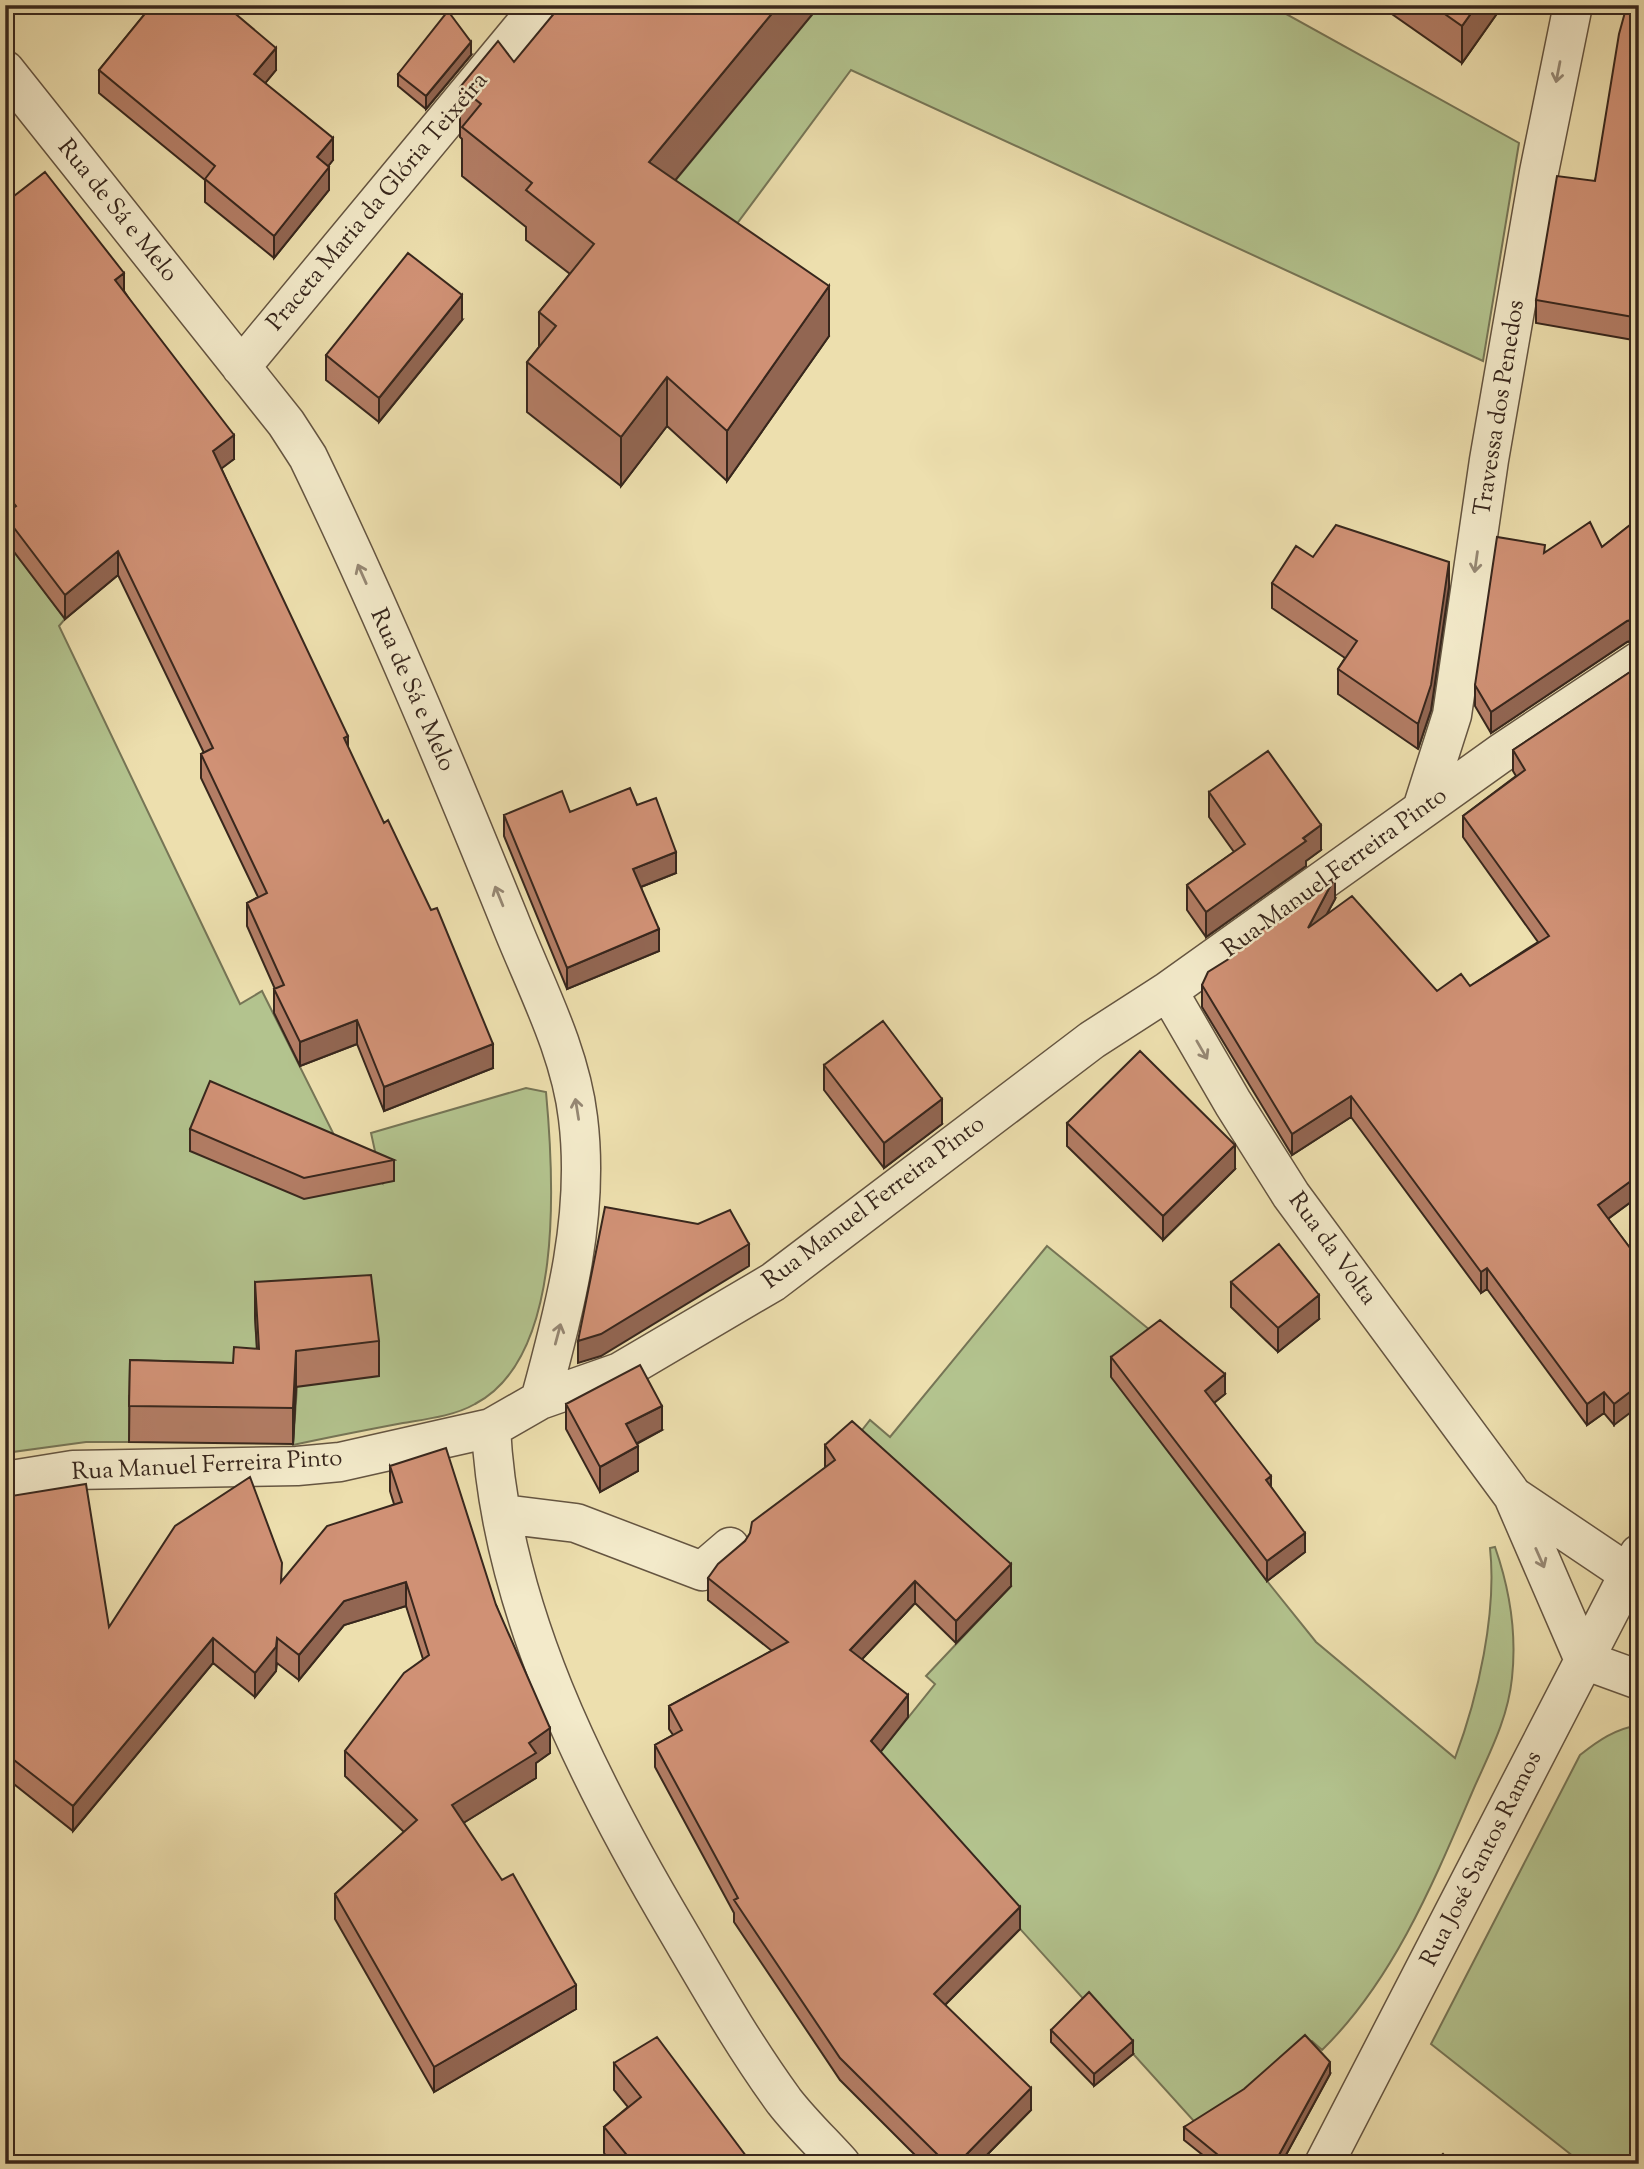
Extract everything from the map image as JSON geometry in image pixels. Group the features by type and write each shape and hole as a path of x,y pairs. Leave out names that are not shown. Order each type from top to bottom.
{"street":[{"name":"Praceta Maria da Glória Teixeira","path":"241,367 541,5"},
{"name":"Travessa dos Penedos","path":"1423,809 1452,715 1494,433 1543,149 1573,5"},
{"name":"Rua de Sá e Melo","path":"5,70 286,423 308,457 443,759 570,1072 581,1150 578,1226 563,1313 540,1400"},
{"name":"Rua Manuel Ferreira Pinto","path":"5,1481 73,1470 297,1466 340,1462 491,1427 540,1400 620,1373 773,1282 1092,1040 1168,991 1423,809 1639,661"},
{"name":"Rua da Volta","path":"1168,991 1273,1166 1513,1496 1584,1660"},
{"path":"491,1427 502,1514 523,1603 575,1736 633,1856 734,2027 786,2103 841,2164"},
{"name":"Rua da Volta","path":"1513,1496 1636,1572"},
{"path":"502,1514 576,1523 702,1571 730,1548"},
{"name":"Rua José Santos Ramos","path":"1324,2164 1584,1660 1636,1572"},
{"path":"1584,1660 1639,1680"}],"green space":[{"path":"820,5 1270,5 1519,143 1483,361 851,70 713,256 632,233"},
{"path":"5,540 65,619 59,626 240,1004 262,991 338,1143 382,1183 371,1133 526,1088 546,1092 551,1216 547,1263 539,1307 525,1348 504,1381 475,1404 440,1416 293,1445 297,1387 255,1318 259,1385 129,1396 129,1442 86,1442 5,1453"},
{"path":"1047,1246 1161,1339 1238,1541 1267,1581 1316,1642 1455,1758 1471,1709 1484,1654 1491,1600 1490,1548 1495,1547 1508,1595 1513,1628 1513,1661 1510,1693 1502,1721 1444,1857 1410,1927 1371,1992 1322,2050 1312,2041 1279,2073 1201,2129 871,1764 935,1684 926,1676 1011,1586 852,1443 870,1420 890,1437"},
{"path":"1639,1725 1639,2164 1583,2164 1431,2044 1580,1755 1608,1736"}],"building":[{"path":"152,5 225,5 276,48 254,74 333,138 317,157 329,167 274,236 205,179 215,166 99,70"},
{"path":"561,5 779,5 649,162 829,286 727,431 667,377 621,437 527,362 556,326 539,312 594,244 526,190 532,183 462,127 481,104 460,87 498,41 514,62"},
{"path":"1432,5 1477,5 1462,26"},
{"path":"1627,5 1639,5 1639,318 1536,300 1557,176 1595,181 1619,34"},
{"path":"448,11 471,42 426,96 398,74"},
{"path":"45,172 124,273 115,280 234,435 213,451 348,736 344,738 384,823 388,820 431,910 437,908 493,1044 384,1087 357,1020 300,1042 274,989 284,985 247,903 267,893 201,754 213,748 118,551 65,595 5,516 16,506 5,493 5,203"},
{"path":"408,253 462,295 379,398 326,355"},
{"path":"1639,518 1639,618 1627,621 1491,712 1475,685 1497,537 1545,545 1544,553 1590,522 1602,547"},
{"path":"1336,525 1449,562 1431,685 1418,724 1338,669 1357,641 1272,583 1296,546 1313,557"},
{"path":"1639,666 1639,1175 1598,1205 1639,1260 1639,1385 1614,1404 1604,1392 1587,1404 1487,1268 1481,1272 1351,1096 1292,1134 1202,985 1208,972 1235,955 1232,951 1335,877 1308,928 1352,896 1437,991 1461,974 1470,986 1549,936 1463,816 1525,770 1513,750"},
{"path":"1268,751 1321,825 1303,838 1306,841 1206,912 1187,885 1245,844 1209,792"},
{"path":"630,788 637,805 656,798 676,852 633,869 659,929 567,968 504,815 562,791 570,812"},
{"path":"883,1021 942,1099 884,1143 824,1065"},
{"path":"1140,1051 1235,1145 1163,1216 1067,1123"},
{"path":"210,1081 394,1160 304,1178 190,1129"},
{"path":"605,1207 698,1224 730,1210 749,1244 601,1334 578,1341"},
{"path":"1279,1244 1319,1295 1278,1328 1231,1282"},
{"path":"371,1275 379,1341 296,1351 293,1408 129,1406 130,1360 233,1363 234,1347 259,1349 255,1282"},
{"path":"1160,1320 1225,1374 1205,1391 1271,1476 1266,1480 1305,1533 1267,1561 1111,1357"},
{"path":"640,1365 662,1406 626,1424 638,1446 600,1467 566,1404"},
{"path":"852,1421 1011,1564 956,1621 915,1581 850,1650 908,1695 871,1741 1020,1907 934,1994 1031,2088 957,2164 947,2164 840,2058 734,1900 738,1898 655,1745 682,1730 669,1706 788,1642 708,1578 718,1564 745,1541 752,1522 835,1460 825,1445"},
{"path":"446,1448 496,1605 550,1728 529,1743 536,1753 452,1805 502,1880 513,1874 576,1985 434,2067 335,1894 417,1820 345,1751 404,1673 429,1655 406,1582 344,1601 299,1655 277,1638 276,1647 255,1673 213,1638 73,1806 5,1753 5,1497 86,1484 109,1627 175,1526 250,1477 282,1563 281,1582 327,1526 402,1502 390,1466"},
{"path":"1089,1992 1133,2041 1094,2074 1051,2030"},
{"path":"1305,2035 1330,2062 1274,2164 1229,2164 1184,2127 1244,2089"},
{"path":"657,2037 752,2164 634,2164 604,2127 641,2097 614,2063"},
{"path":"1443,2154 1453,2164 1432,2164"},
{"path":"1080,2156 1088,2164 1072,2164"}]}
